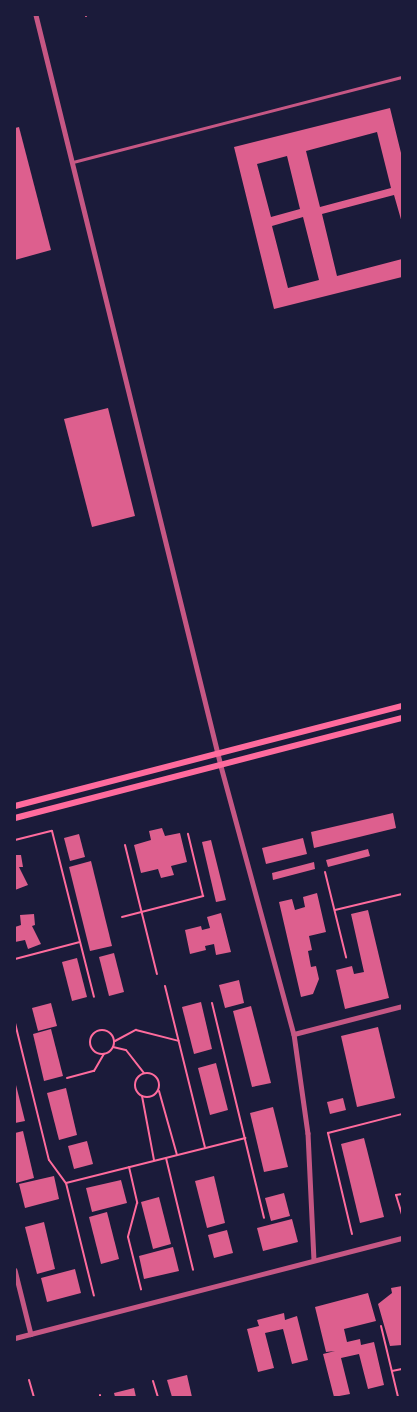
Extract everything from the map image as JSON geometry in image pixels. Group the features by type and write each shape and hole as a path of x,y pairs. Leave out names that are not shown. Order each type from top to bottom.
{"main road":[{"path":"15,806 402,706"},
{"path":"15,818 402,718"}],"street":[{"path":"36,15 221,766 294,1034 308,1133 314,1260"},
{"path":"294,1034 402,1006"},
{"path":"15,1338 402,1238"},
{"path":"15,1270 31,1334"}],"lane":[{"path":"71,162 402,77"}],"path":[{"path":"15,840 52,832 94,998"},
{"path":"122,917 203,896 188,834"},
{"path":"125,844 157,974"},
{"path":"325,872 346,957"},
{"path":"334,910 402,894"},
{"path":"15,959 80,942"},
{"path":"165,986 205,1148"},
{"path":"212,1003 264,1218"},
{"path":"15,1023 49,1160 66,1182 94,1296"},
{"path":"67,1078 94,1072 104,1054 113,1047 114,1042 107,1030 98,1030 92,1035 91,1047 104,1054"},
{"path":"114,1042 136,1030 179,1041"},
{"path":"113,1047 126,1050 144,1073 156,1076 160,1083 159,1091 177,1155"},
{"path":"144,1073 135,1082 142,1096 154,1161"},
{"path":"142,1096 149,1098 159,1091"},
{"path":"352,1234 328,1133 402,1114"},
{"path":"66,1182 244,1138"},
{"path":"166,1158 194,1270"},
{"path":"129,1167 137,1203 128,1237 141,1289"},
{"path":"402,1194 396,1196 402,1215"},
{"path":"381,1326 398,1397"},
{"path":"392,1372 402,1369"},
{"path":"30,1380 34,1397"},
{"path":"154,1381 158,1397"}],"building":[{"path":"390,108 402,157 402,223 394,195 322,214 337,276 402,259 402,277 274,309 234,147","holes":["377,132 391,188 320,207 306,151","287,156 300,209 271,217 257,164","303,217 319,280 288,288 272,226"]},
{"path":"19,127 51,250 15,260 15,128"},
{"path":"108,408 135,516 92,527 64,419"},
{"path":"393,813 396,828 314,848 311,832"},
{"path":"162,828 165,836 180,833 187,862 171,866 174,875 161,878 158,869 141,873 134,845 151,840 149,831"},
{"path":"79,834 85,857 70,861 64,838"},
{"path":"303,838 307,854 266,864 262,848"},
{"path":"211,840 226,900 216,902 202,842"},
{"path":"368,849 370,856 328,867 326,860"},
{"path":"15,855 21,855 23,867 19,867 28,885 15,890"},
{"path":"91,861 112,946 90,951 69,867"},
{"path":"314,862 315,869 273,880 272,873"},
{"path":"317,893 326,932 309,936 312,950 308,951 311,967 316,966 319,979 313,994 301,997 279,902 292,899 295,910 305,907 303,897"},
{"path":"368,910 389,998 345,1009 336,970 352,966 354,974 364,972 351,914"},
{"path":"221,913 231,952 216,955 214,944 205,946 206,950 190,954 185,930 201,926 202,930 210,928 207,917"},
{"path":"34,914 35,925 32,926 41,944 28,949 25,940 15,942 15,927 21,925 20,915"},
{"path":"114,953 124,992 109,996 99,957"},
{"path":"77,958 87,997 72,1001 62,962"},
{"path":"239,980 244,1003 225,1008 219,985"},
{"path":"201,1002 212,1049 194,1054 182,1007"},
{"path":"51,1003 57,1026 38,1031 32,1008"},
{"path":"251,1006 271,1083 252,1087 233,1011"},
{"path":"378,1027 395,1098 357,1107 341,1036"},
{"path":"51,1029 63,1076 44,1081 33,1034"},
{"path":"216,1063 228,1110 210,1115 198,1068"},
{"path":"15,1086 25,1121 15,1123"},
{"path":"66,1088 77,1135 59,1140 47,1093"},
{"path":"343,1098 346,1110 330,1114 327,1102"},
{"path":"273,1107 288,1167 264,1172 250,1113"},
{"path":"23,1131 34,1178 16,1183 15,1133"},
{"path":"364,1138 384,1217 360,1223 341,1144"},
{"path":"87,1141 93,1164 74,1169 68,1146"},
{"path":"54,1176 59,1199 25,1208 19,1184"},
{"path":"214,1176 225,1223 207,1228 195,1181"},
{"path":"121,1180 127,1203 92,1212 86,1188"},
{"path":"284,1193 290,1216 271,1221 265,1198"},
{"path":"159,1197 171,1244 153,1249 141,1202"},
{"path":"107,1212 119,1259 101,1264 89,1217"},
{"path":"292,1219 298,1242 263,1251 257,1228"},
{"path":"44,1222 55,1269 37,1274 25,1227"},
{"path":"227,1230 233,1253 214,1258 208,1235"},
{"path":"173,1247 179,1271 144,1279 139,1256"},
{"path":"75,1269 81,1293 47,1302 41,1278"},
{"path":"402,1286 402,1345 390,1346 378,1304 392,1293 391,1288"},
{"path":"368,1293 376,1321 344,1329 347,1342 360,1339 361,1345 374,1342 384,1385 368,1389 359,1354 341,1358 350,1394 334,1397 323,1354 335,1351 326,1352 315,1307"},
{"path":"284,1313 285,1320 297,1316 308,1360 292,1364 283,1329 265,1333 274,1368 258,1372 247,1329 259,1326 257,1320"},
{"path":"187,1375 192,1397 172,1397 167,1380"},
{"path":"134,1388 136,1397 115,1397 114,1393"}]}
